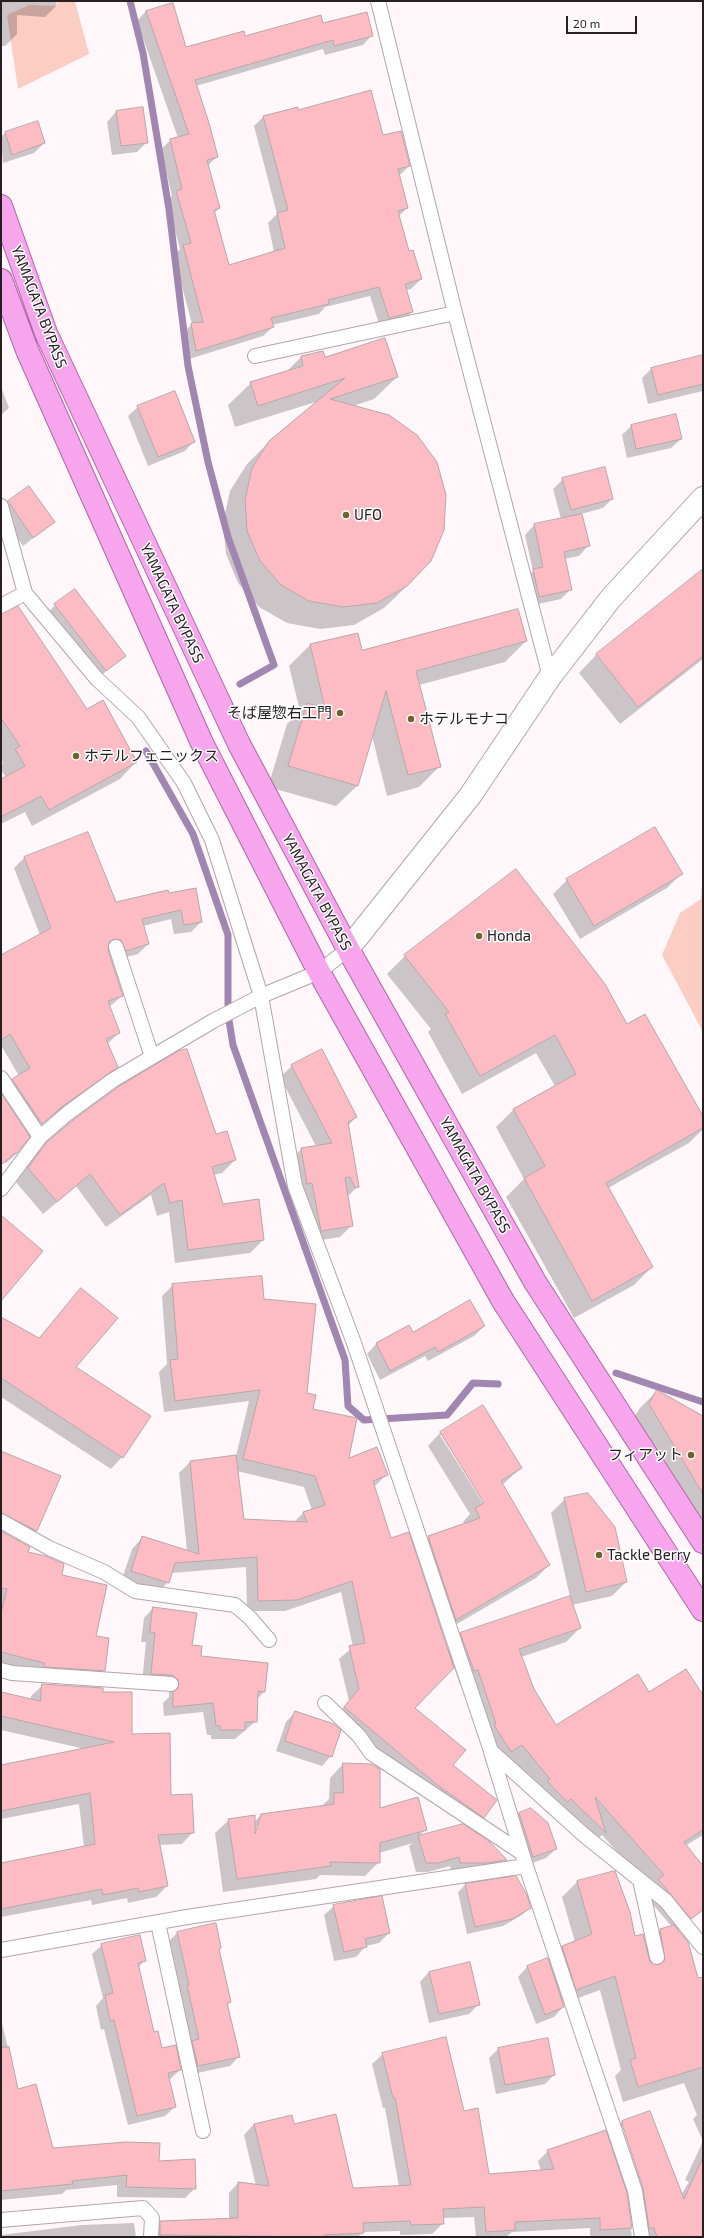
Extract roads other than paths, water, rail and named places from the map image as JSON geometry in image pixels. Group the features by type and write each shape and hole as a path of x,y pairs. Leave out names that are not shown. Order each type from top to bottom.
{"highway":[{"name":"YAMAGATA BYPASS","path":"1,206 53,348 239,744 348,949 535,1282 703,1542"},
{"name":"YAMAGATA BYPASS","path":"1,280 27,350 202,743 319,972 503,1301 703,1610"}],"street":[{"path":"348,949 470,796 550,677 611,598 703,498"}],"lane":[{"path":"378,1 455,312 550,677"},
{"path":"255,356 455,312"},
{"path":"1,506 25,593 97,679 138,717 184,783 212,840 261,996 295,1186 372,1397 491,1751 524,1859 635,2191 642,2237"},
{"path":"1,606 25,593"},
{"path":"116,947 152,1057"},
{"path":"1,1189 40,1137 68,1113 113,1080 213,1021 239,1009 261,996 319,972 348,949"},
{"path":"1,1078 40,1137"},
{"path":"1,1521 49,1548 104,1572 135,1591 235,1605 250,1618 269,1640"},
{"path":"1,1670 12,1673 171,1684"},
{"path":"325,1703 359,1736 371,1753 524,1859"},
{"path":"491,1751 584,1835 666,1901 703,1947"},
{"path":"1,1950 524,1859"},
{"path":"640,1880 657,1957"},
{"path":"158,1923 203,2131"},
{"path":"1,2220 143,2208 152,2218 151,2237"}],"waterway":[{"path":"130,1 143,53 169,209 188,366 208,462 228,537 274,665 240,684"},
{"path":"146,751 193,834 228,935 228,1014 233,1045 345,1360 348,1406 364,1420 447,1415 473,1383 498,1384"},
{"path":"616,1373 703,1402"}],"place":[{"name":"UFO","path":"346,515"},
{"name":"そば屋惣右工門","path":"340,713"},
{"name":"ホテルモナコ","path":"411,719"},
{"name":"ホテルフェニックス","path":"76,756"},
{"name":"Honda","path":"479,936"},
{"name":"フィアット","path":"691,1455"},
{"name":"Tackle Berry","path":"599,1555"}]}
